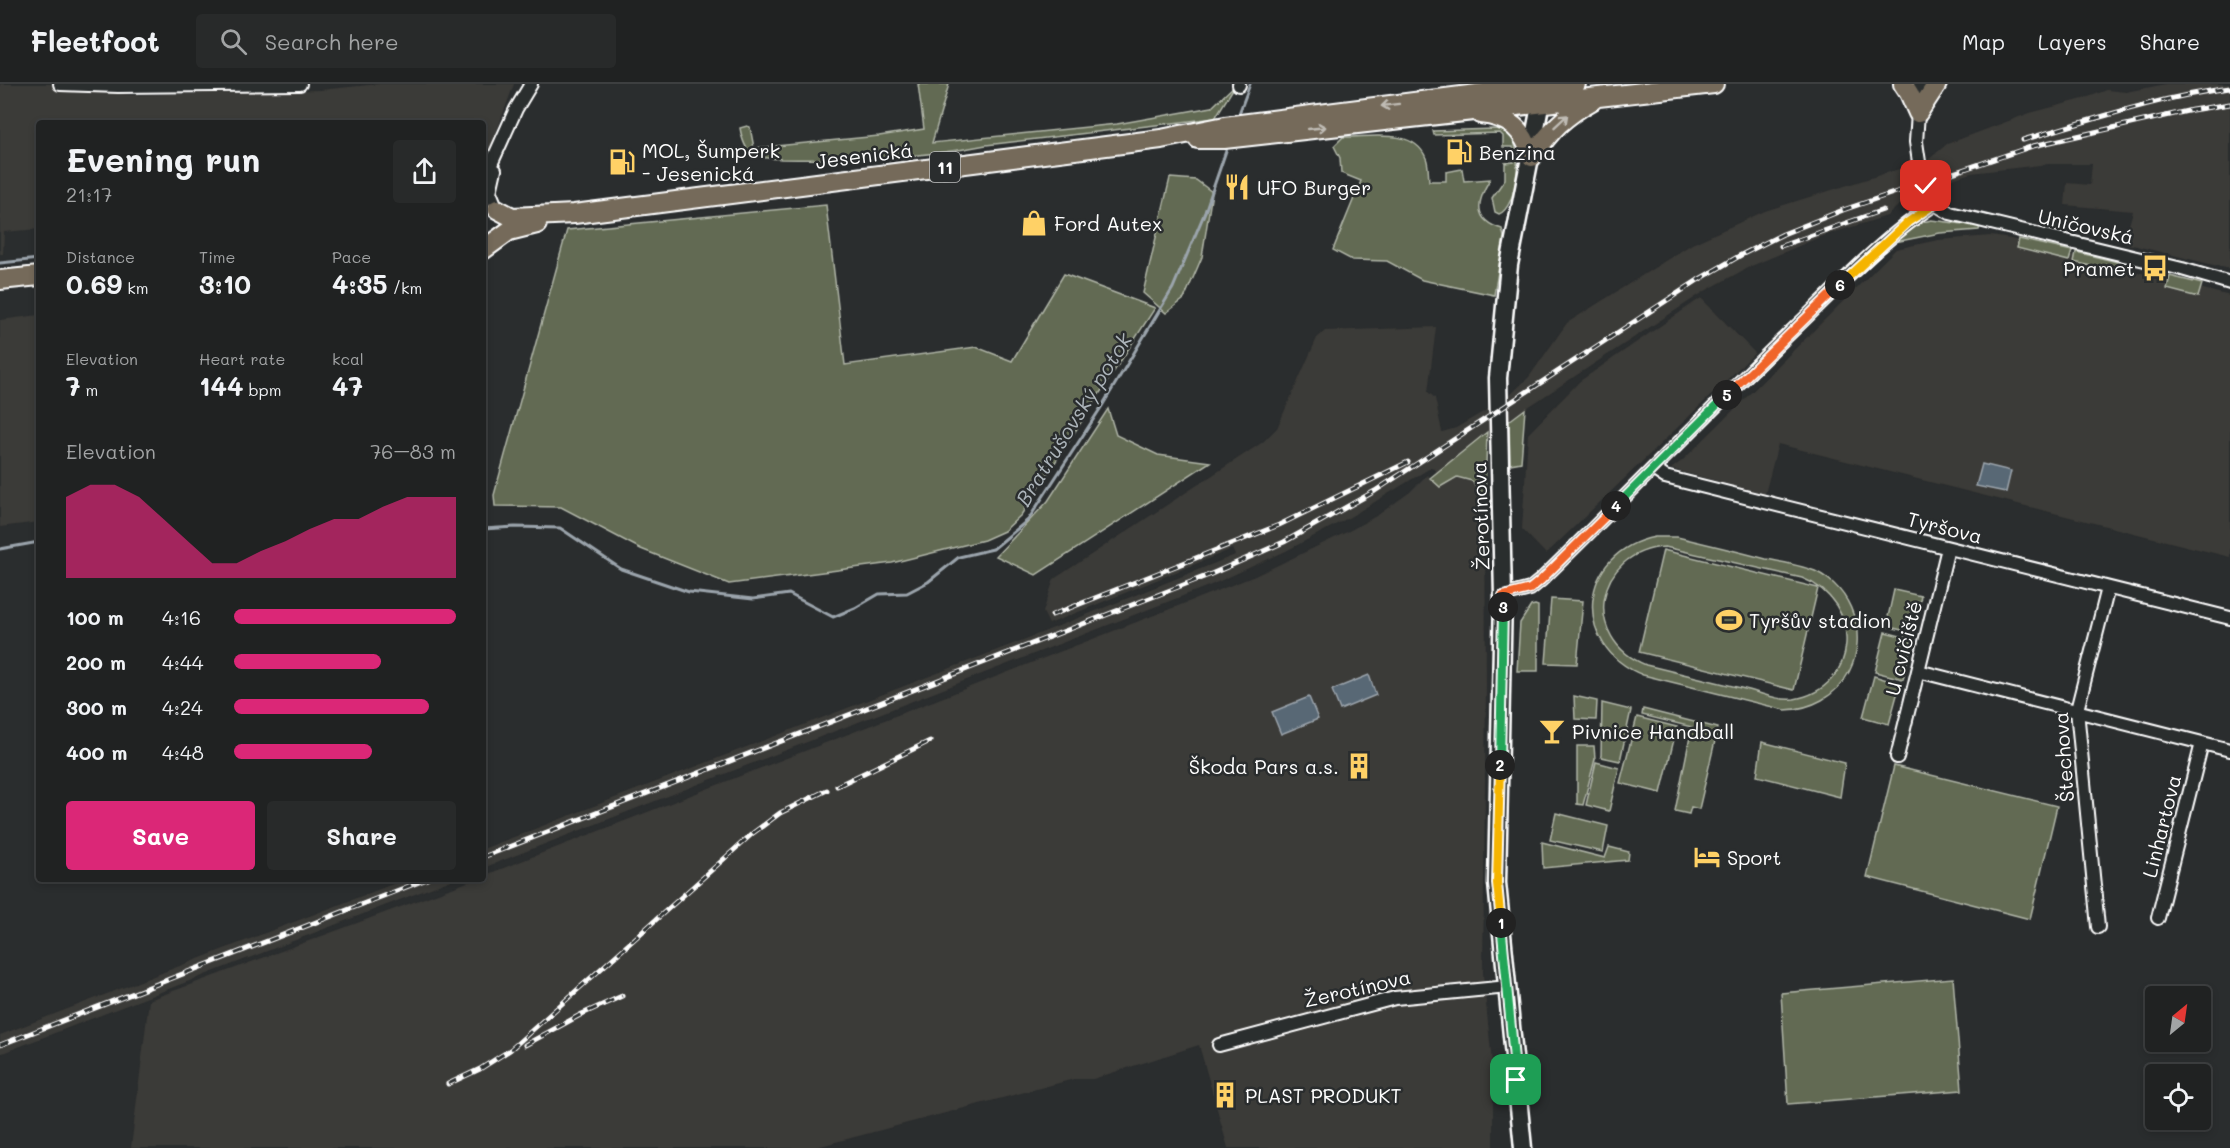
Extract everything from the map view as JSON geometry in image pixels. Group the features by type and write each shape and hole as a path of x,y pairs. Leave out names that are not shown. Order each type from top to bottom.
{"main road":[{"path":"1463,104 1494,84"},
{"name":"Jesenická","path":"490,204 512,217 574,214 1463,104 1576,84"},
{"name":"Jesenická","path":"1543,91 1600,96 1714,84"},
{"path":"1903,84 1910,93 1918,113"},
{"path":"1918,113 1937,84"},
{"path":"1532,157 1558,123 1575,109 1600,96"},
{"path":"1463,104 1511,123 1527,142 1532,157"},
{"name":"Jesenická","path":"488,250 499,236 502,223 490,204"},
{"name":"Jesenická","path":"488,250 509,231 574,214"},
{"path":"0,280 36,276"}],"street":[{"path":"60,84 118,86 300,84"},
{"path":"486,176 516,109 531,84"},
{"path":"1919,162 1916,142 1920,84"},
{"name":"Žerotínova","path":"1523,1148 1497,883 1503,596 1498,362 1514,235 1532,157 1543,91"},
{"path":"490,204 490,192 501,145"},
{"path":"1503,596 1530,589 1541,580 1875,251 1908,222 1935,204 1926,186"},
{"name":"Uničovská","path":"1935,204 1942,210 1959,216 2182,269 2230,283"},
{"name":"Tyršova","path":"1653,469 1665,477 2230,618"},
{"name":"U cvičiště","path":"1897,757 1948,548"},
{"name":"Štechova","path":"2098,927 2077,710 2108,588"},
{"path":"1918,671 2230,750"},
{"name":"Linhartova","path":"2158,918 2202,743"},
{"name":"Žerotínova","path":"1219,1045 1402,997 1508,987"}],"shaded area":[{"path":"0,84 102,84 94,91 131,95 320,90 379,84 514,84 486,161 486,120 36,120 36,229 4,232 3,254 0,254"},
{"path":"2166,84 2230,84 2230,269 2124,243 2133,211 2065,205 2067,183 2090,185 2092,164 2049,164 1971,173 1917,189 1887,216 1820,237 1749,267 1705,291 1525,409 1440,477 1432,467 1350,517 1286,551 1211,585 486,867 486,848 1041,633 1235,555 1232,549 1049,624 1043,612 1054,579 1263,442 1277,428 1317,338 1325,331 1436,327 1428,392 1435,398 1442,432 1456,428 1508,397 1529,377 1567,323 1692,244 1765,211 1928,160 1947,144 2030,113 2107,90 2126,92"},
{"path":"1991,236 2011,239 2230,296 2230,557 1778,444 1765,494 1671,469 1683,460 1896,249 1938,240"},
{"path":"1701,298 1755,353 1546,554 1522,529 1528,434 1580,381"},
{"path":"36,315 36,522 0,527 0,320"},
{"path":"1427,475 1440,487 1457,477 1472,481 1485,497 1483,974 1493,1072 1493,1148 1228,1148 1199,1045 1093,1079 1074,1079 813,1148 131,1148 149,1000 468,882 486,882 486,875 1255,576 1349,531 1378,515 1410,492"},
{"path":"398,882 446,882 0,1054 0,1035"}],"green space":[{"path":"918,84 949,84 932,143 1117,124 1212,107 1236,84 1215,118 909,156 858,159 781,159 752,154 742,138 740,128 747,126 750,127 754,148 879,136 924,129"},
{"path":"1495,129 1509,134 1514,141 1517,163 1510,201 1499,214 1495,212 1492,198 1505,179 1505,163 1514,162 1513,147 1503,147 1503,136 1500,133 1434,135 1433,131"},
{"path":"1389,136 1411,142 1420,148 1426,158 1429,181 1446,181 1446,172 1462,169 1464,181 1490,179 1482,195 1480,209 1486,220 1502,229 1504,237 1494,295 1422,280 1387,261 1352,260 1333,250 1361,181 1341,173 1340,158 1334,146 1343,137"},
{"path":"1170,178 1196,180 1212,192 1202,257 1184,299 1166,313 1143,293"},
{"path":"826,205 845,365 976,347 1012,361 1064,274 1155,308 1021,515 1004,531 984,540 892,563 729,584 641,549 561,507 495,506 494,495 567,230"},
{"path":"1931,220 1980,226 1979,230 1940,233 1890,243 1916,224"},
{"path":"2019,239 2072,251 2069,261 2017,248"},
{"path":"2076,252 2126,264 2124,274 2074,262"},
{"path":"2170,276 2202,284 2198,297 2167,289"},
{"path":"1108,409 1116,435 1158,455 1210,462 1036,575 996,556 1048,501"},
{"path":"1525,409 1521,462 1510,464 1509,421"},
{"path":"1487,432 1485,497 1472,481 1457,477 1440,487 1430,478"},
{"path":"1655,537 1677,537 1797,565 1815,571 1828,579 1847,601 1857,629 1855,658 1844,681 1822,700 1804,707 1785,710 1643,675 1619,661 1603,643 1594,623 1593,601 1598,580 1610,561 1629,546","holes":["1665,547 1802,578 1822,590 1836,605 1844,624 1846,643 1842,662 1832,679 1816,692 1794,699 1777,698 1646,665 1625,653 1611,636 1605,617 1604,598 1611,579 1623,563 1641,552"]},
{"name":"Tyršův stadion","path":"1663,550 1818,588 1794,690 1639,652"},
{"path":"1894,590 1921,596 1913,633 1886,626"},
{"path":"1551,599 1583,601 1577,664 1546,663"},
{"path":"1531,606 1538,606 1538,671 1517,671 1520,623"},
{"path":"1885,632 1912,639 1903,679 1875,672"},
{"path":"1874,676 1900,684 1889,724 1863,717"},
{"path":"1574,696 1597,701 1596,720 1575,719"},
{"path":"1602,703 1631,710 1620,761 1601,757"},
{"path":"1643,709 1718,728 1699,809 1691,807 1689,814 1675,811 1692,727 1642,715"},
{"path":"1637,717 1677,727 1661,793 1620,783"},
{"path":"1762,742 1845,763 1840,797 1757,776"},
{"path":"1577,746 1594,746 1595,759 1583,805 1577,804"},
{"path":"1596,762 1619,768 1609,811 1586,805"},
{"path":"1894,766 2057,806 2030,919 1867,877"},
{"path":"1556,813 1608,826 1603,852 1550,840"},
{"path":"1542,842 1605,858 1609,847 1629,852 1628,860 1543,868"},
{"path":"1953,978 1962,1090 1788,1104 1781,993"}],"water":[{"path":"1982,464 2011,471 2006,492 1976,486"},
{"path":"1369,675 1376,695 1340,710 1332,690"},
{"path":"1309,697 1318,719 1281,734 1272,712"}],"waterway":[{"name":"Bratrušovský potok","path":"1237,119 1250,84"},
{"name":"Bratrušovský potok","path":"486,529 560,528 621,569 689,592 753,599 789,594 833,617 879,594 907,593 928,582 959,557 993,549 1028,520 1102,406 1173,288 1205,212 1228,145"},
{"path":"0,263 36,259"},
{"name":"Bratrušovský potok","path":"0,549 36,543"}],"tunnel":[{"path":"1919,162 1926,186"}],"railway":[{"path":"2023,140 2151,103 2230,88"},
{"path":"486,856 1209,575 1284,542 1375,491 1698,280 1783,234 1843,210 2033,146 2192,110 2230,104"},
{"path":"1781,246 1883,210"},
{"path":"1052,615 1279,525 1408,462"},
{"path":"837,786 930,741"},
{"path":"448,1084 480,1069 510,1050 753,833 780,813 827,790"},
{"path":"0,1045 419,882"},
{"path":"525,1045 582,1014 622,996"}],"place":[{"name":"Benzina","path":"1459,152"},
{"name":"MOL, Šumperk - Jesenická","path":"622,162"},
{"name":"UFO Burger","path":"1237,187"},
{"name":"Ford Autex","path":"1034,223"},
{"name":"Pramet","path":"2155,268"},
{"name":"Tyršův stadion","path":"1729,620"},
{"name":"Pivnice Handball","path":"1552,731"},
{"name":"Škoda Pars a.s.","path":"1359,766"},
{"name":"Sport","path":"1707,857"},
{"name":"PLAST PRODUKT","path":"1225,1095"}],"route":[{"path":"1516,1080 1497,883 1503,596 1530,589 1541,580 1875,251 1908,222 1935,204 1926,186"}]}
